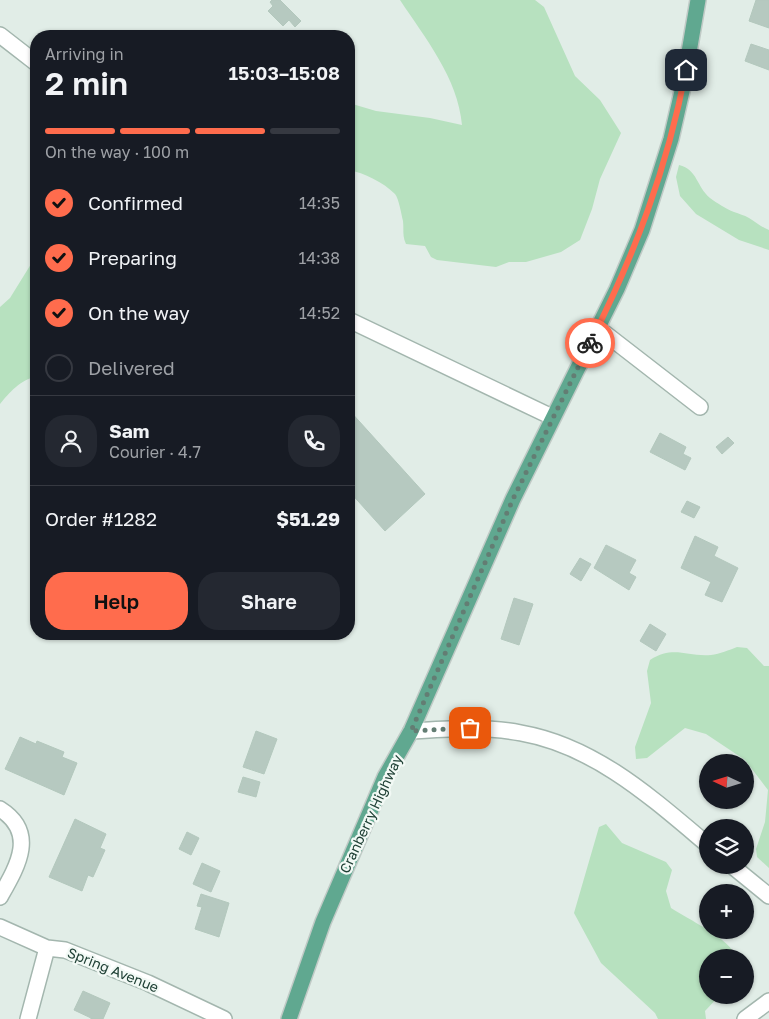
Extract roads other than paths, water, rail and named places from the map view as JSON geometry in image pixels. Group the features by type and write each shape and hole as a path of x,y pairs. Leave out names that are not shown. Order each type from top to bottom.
{"main road":[{"name":"Cranberry Highway","path":"289,1019 323,922 360,835 386,777 411,731 492,544 552,417 598,328 635,246 663,165 683,87 698,0"}],"street":[{"path":"0,35 30,58"},
{"path":"355,323 552,417"},
{"path":"598,328 700,407"},
{"path":"411,731 481,728 520,732 554,742 596,760 620,774 699,838"},
{"path":"0,809 15,821 21,837 19,863 0,897"},
{"path":"742,874 769,896"},
{"name":"Spring Avenue","path":"0,928 47,948 66,950 139,980 224,1019"},
{"path":"28,1019 47,948"},
{"path":"745,1019 769,1001"}]}
